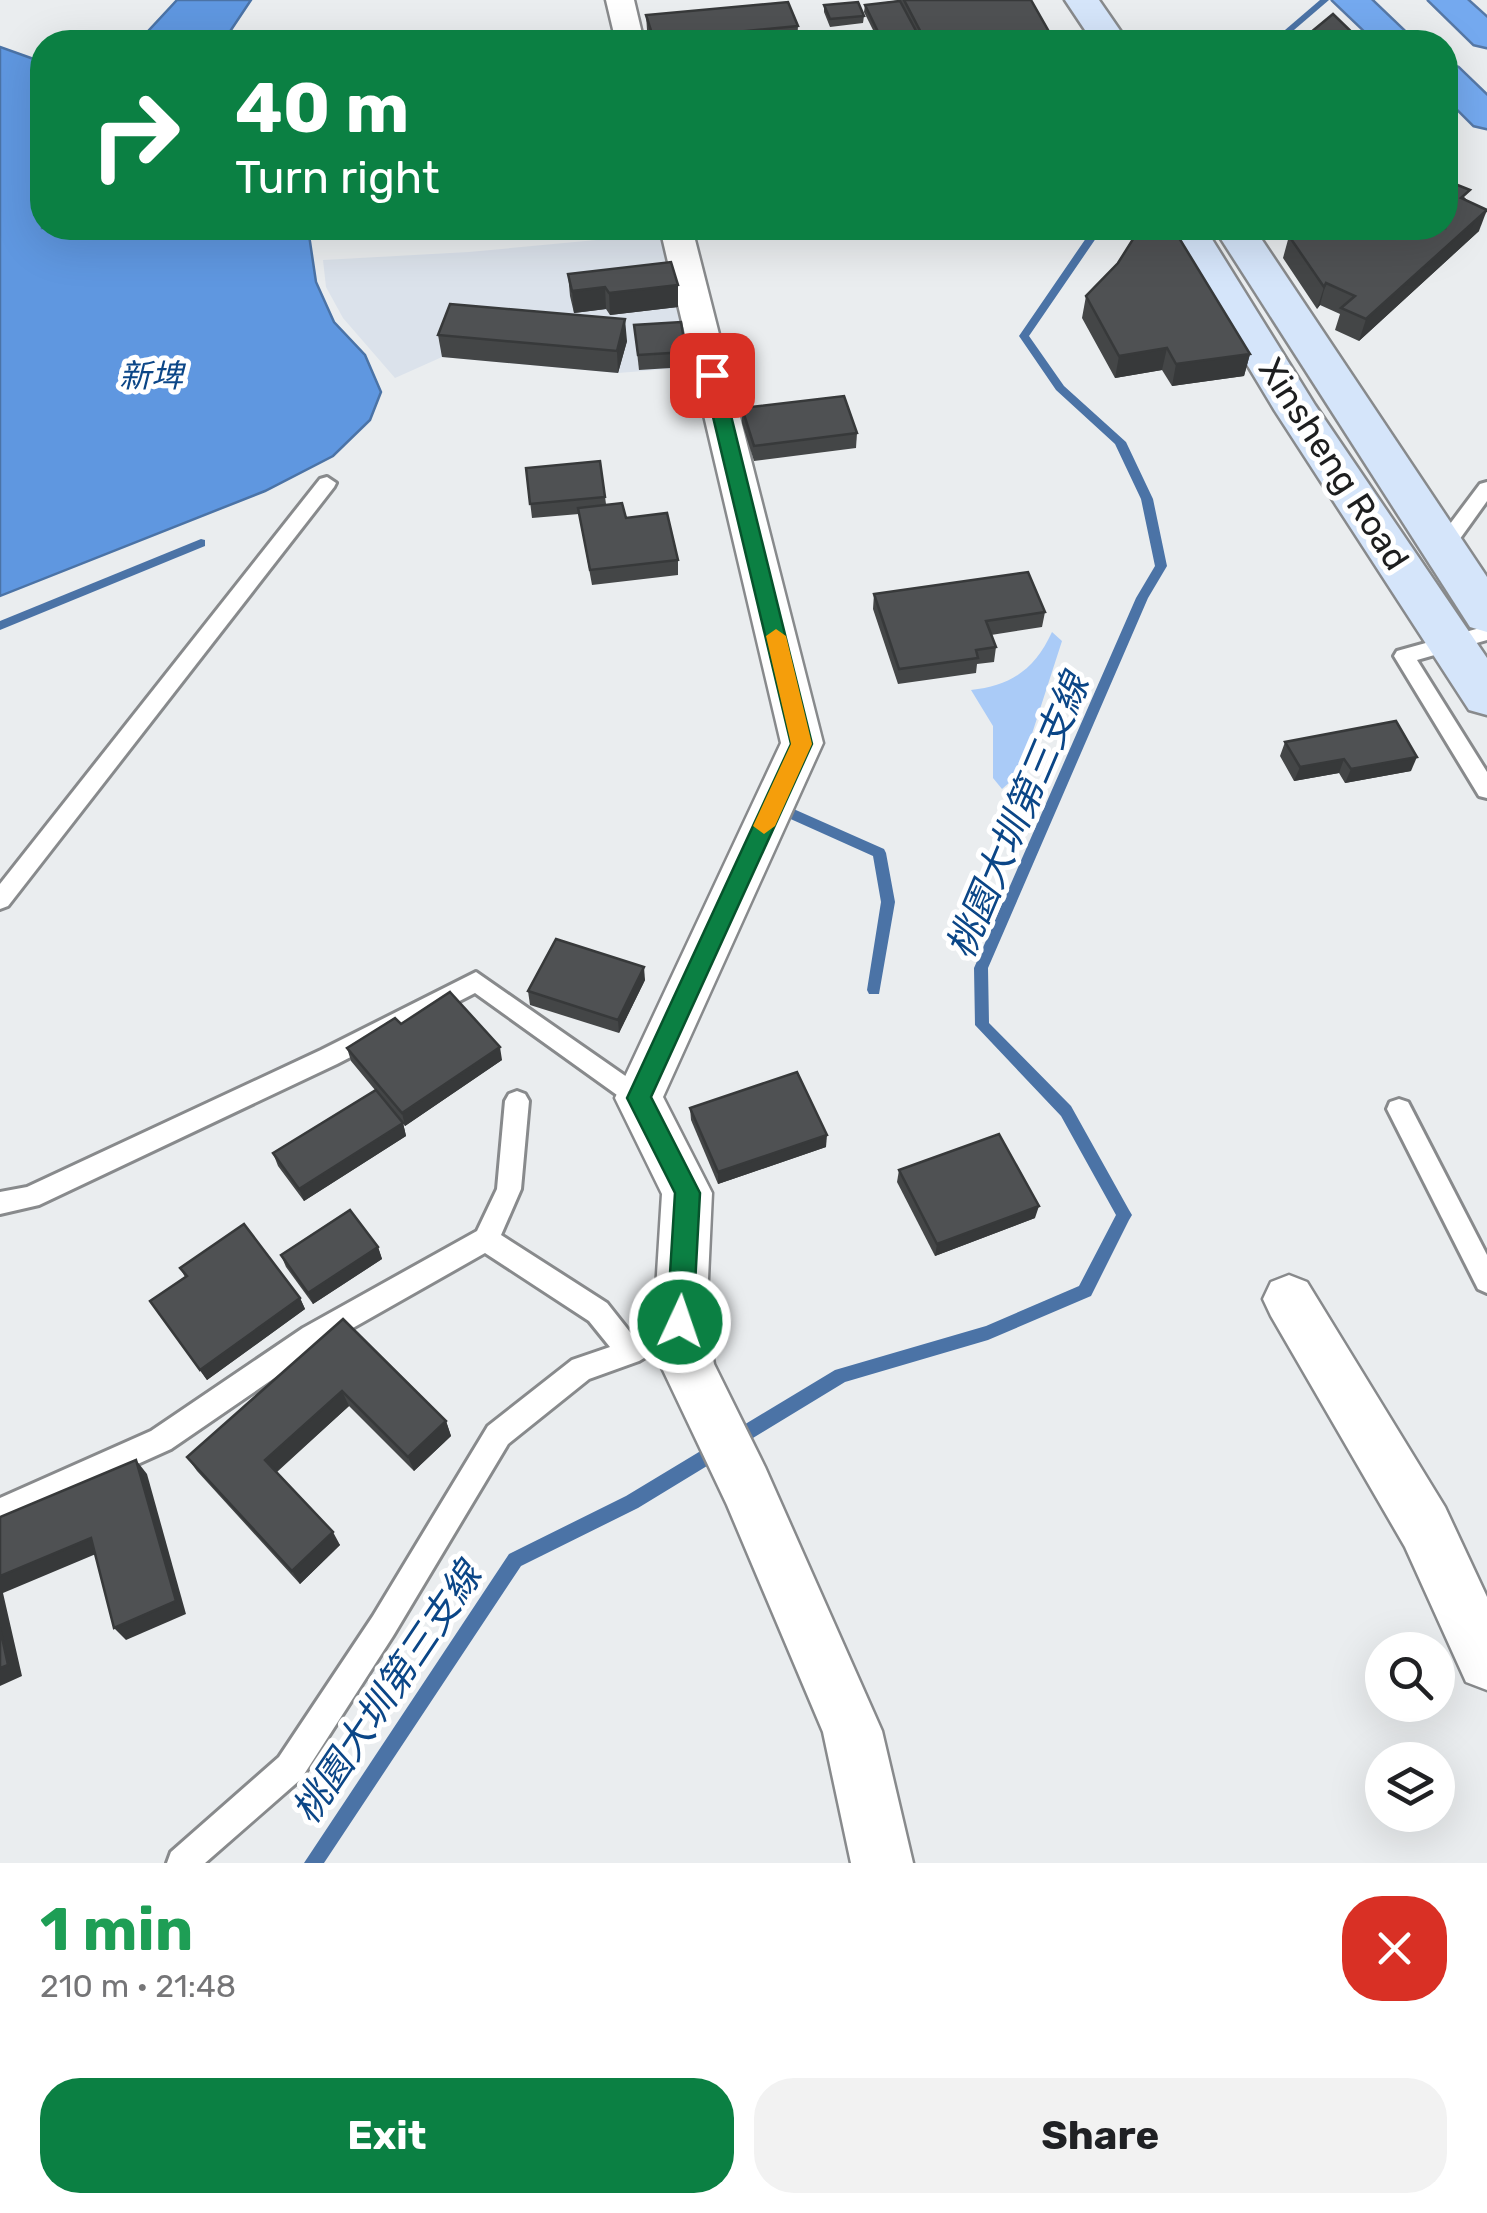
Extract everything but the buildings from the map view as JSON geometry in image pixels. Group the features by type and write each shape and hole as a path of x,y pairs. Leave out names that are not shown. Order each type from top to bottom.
{"highway":[{"path":"1350,0 1388,26"},
{"path":"1446,0 1487,36"},
{"path":"1458,90 1487,120"},
{"path":"1458,96 1487,120"}],"main road":[{"path":"1047,0 1065,30"},
{"path":"1082,0 1102,30"},
{"name":"Xinsheng Road","path":"1192,240 1296,411 1475,630"},
{"name":"Xinsheng Road","path":"1242,240 1442,549 1475,630 1487,697"}],"street":[{"path":"620,0 627,30"},
{"path":"679,240 802,744 639,1098 687,1193 684,1345 852,1731 882,1863"},
{"path":"1289,1299 1426,1527 1487,1661"}],"lane":[{"path":"0,900 327,483"},
{"path":"1442,549 1487,488"},
{"path":"1475,630 1404,656 1487,790"},
{"path":"0,1202 48,1188 329,1056 476,981 639,1098"},
{"path":"0,1512 161,1440 312,1336 486,1239 509,1189 517,1100"},
{"path":"1399,1109 1487,1281"},
{"path":"486,1239 598,1312 630,1352"},
{"path":"182,1863 290,1768 383,1626 498,1434 581,1369 630,1352 684,1345"}],"shaded area":[{"path":"596,240 661,240 693,367 618,373 442,357 395,378 343,318 326,287 323,260"},
{"path":"1052,632 1062,641 1019,774 1002,789 993,778 993,726 971,690 1010,680 1020,673 1038,656"}],"water":[{"path":"177,0 251,0 231,30 149,30"},
{"name":"新埤","path":"0,47 30,58 30,240 310,240 316,282 334,322 365,355 381,392 370,420 333,456 265,491 0,596"}],"waterway":[{"name":"桃園大圳第三支線","path":"1289,30 1325,0"},
{"name":"桃園大圳第三支線","path":"313,1863 515,1560 632,1502 841,1375 988,1333 1085,1291 1124,1215 1066,1111 982,1025 981,968 1142,598 1161,566 1147,499 1120,442 1060,388 1024,336 1090,240"},
{"path":"0,626 201,543"},
{"path":"780,808 879,853 888,902 874,990"}],"slow traffic":[{"path":"764,826 802,744 776,636"}],"route":[{"path":"680,1322 687,1193 639,1098 802,744 712,375"}]}
